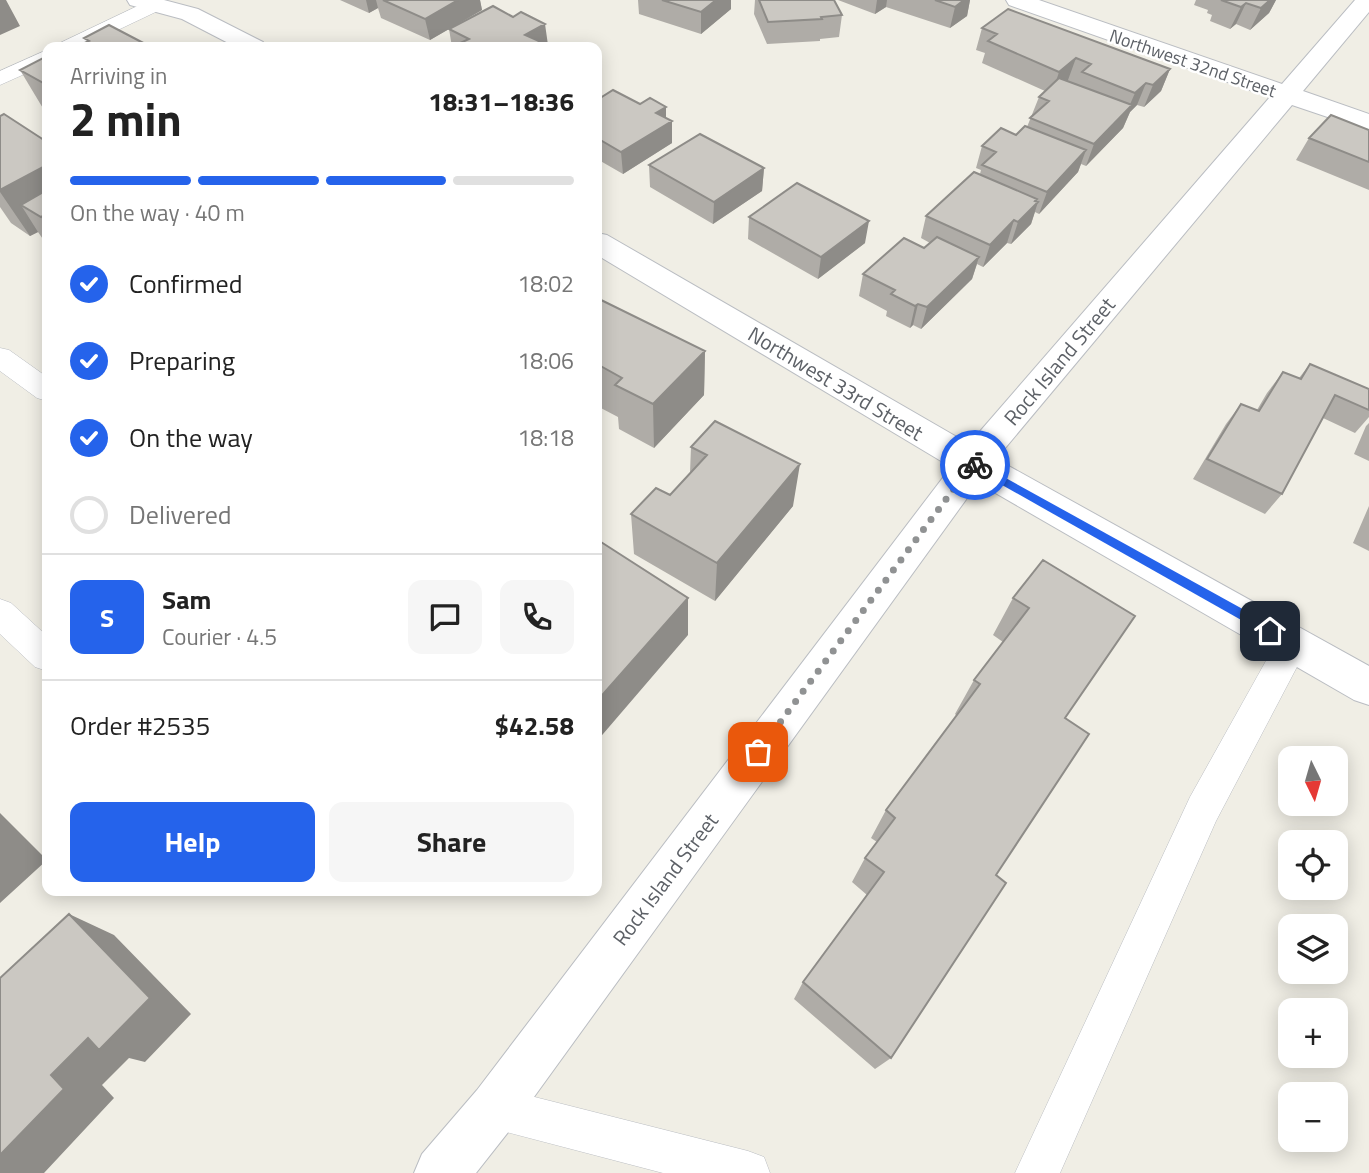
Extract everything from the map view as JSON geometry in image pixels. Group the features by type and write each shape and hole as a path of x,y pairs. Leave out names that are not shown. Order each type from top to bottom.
{"street":[{"path":"190,14 211,0"},
{"name":"Northwest 32nd Street","path":"1017,0 1369,124"},
{"name":"Rock Island Street","path":"441,1173 495,1108 973,463 1367,0"},
{"path":"147,2 190,14 244,42"},
{"name":"Northwest 33rd Street","path":"602,245 973,463 1369,687"}],"lane":[{"path":"76,42 147,2"},
{"path":"0,79 42,58"},
{"path":"0,357 42,387"},
{"path":"0,613 42,652"},
{"path":"1037,1173 1203,809 1293,644"},
{"path":"495,1108 748,1173"}],"building":[{"path":"383,0 458,0 425,19"},
{"path":"662,0 716,0 701,12"},
{"path":"759,0 834,0 842,15 768,22"},
{"path":"935,0 964,0 955,7"},
{"path":"1221,0 1270,0 1261,8 1246,3 1241,7"},
{"path":"493,6 513,17 521,12 545,24 525,35 537,42 462,42 469,39 449,29"},
{"path":"1008,9 1170,69 1153,85 1146,83 1135,93 1082,72 1091,64 1076,58 1059,72 988,41 997,34 982,28"},
{"path":"109,25 141,42 87,42 89,41 84,38"},
{"path":"42,59 42,82 20,70"},
{"path":"1059,78 1132,105 1094,144 1030,118 1049,101 1039,97"},
{"path":"613,90 640,104 650,98 666,107 656,113 672,121 621,152 602,141 602,97"},
{"path":"4,114 42,139 42,168 0,190 0,116"},
{"path":"1331,115 1369,130 1369,162 1309,138"},
{"path":"1025,126 1086,150 1047,192 982,165 996,152 982,146 1001,128 1016,135"},
{"path":"700,134 764,168 714,202 649,165"},
{"path":"974,172 1037,199 1035,201 1038,202 1018,222 1014,220 990,245 926,216"},
{"path":"797,183 869,221 821,257 749,217"},
{"path":"42,193 42,216 21,205"},
{"path":"937,237 979,257 927,307 918,304 915,306 891,294 895,290 863,274 904,238 924,248"},
{"path":"602,300 705,351 653,404 615,385 622,378 602,367"},
{"path":"1310,364 1369,389 1369,410 1335,395 1282,494 1207,459 1241,404 1259,411 1283,372 1301,379"},
{"path":"715,421 800,464 717,563 631,514 656,488 670,495 707,455 691,447"},
{"path":"602,543 688,598 602,695"},
{"path":"1043,560 1135,616 1065,718 1089,734 996,875 1006,883 891,1058 803,982 884,872 865,858 895,818 886,810 980,684 974,680 1029,608 1013,598"},
{"path":"69,914 150,998 99,1050 88,1038 51,1075 64,1089 0,1155 0,978"}],"way so far":[{"path":"758,752 973,463 975,465"}],"route":[{"path":"975,465 1270,631"}]}
